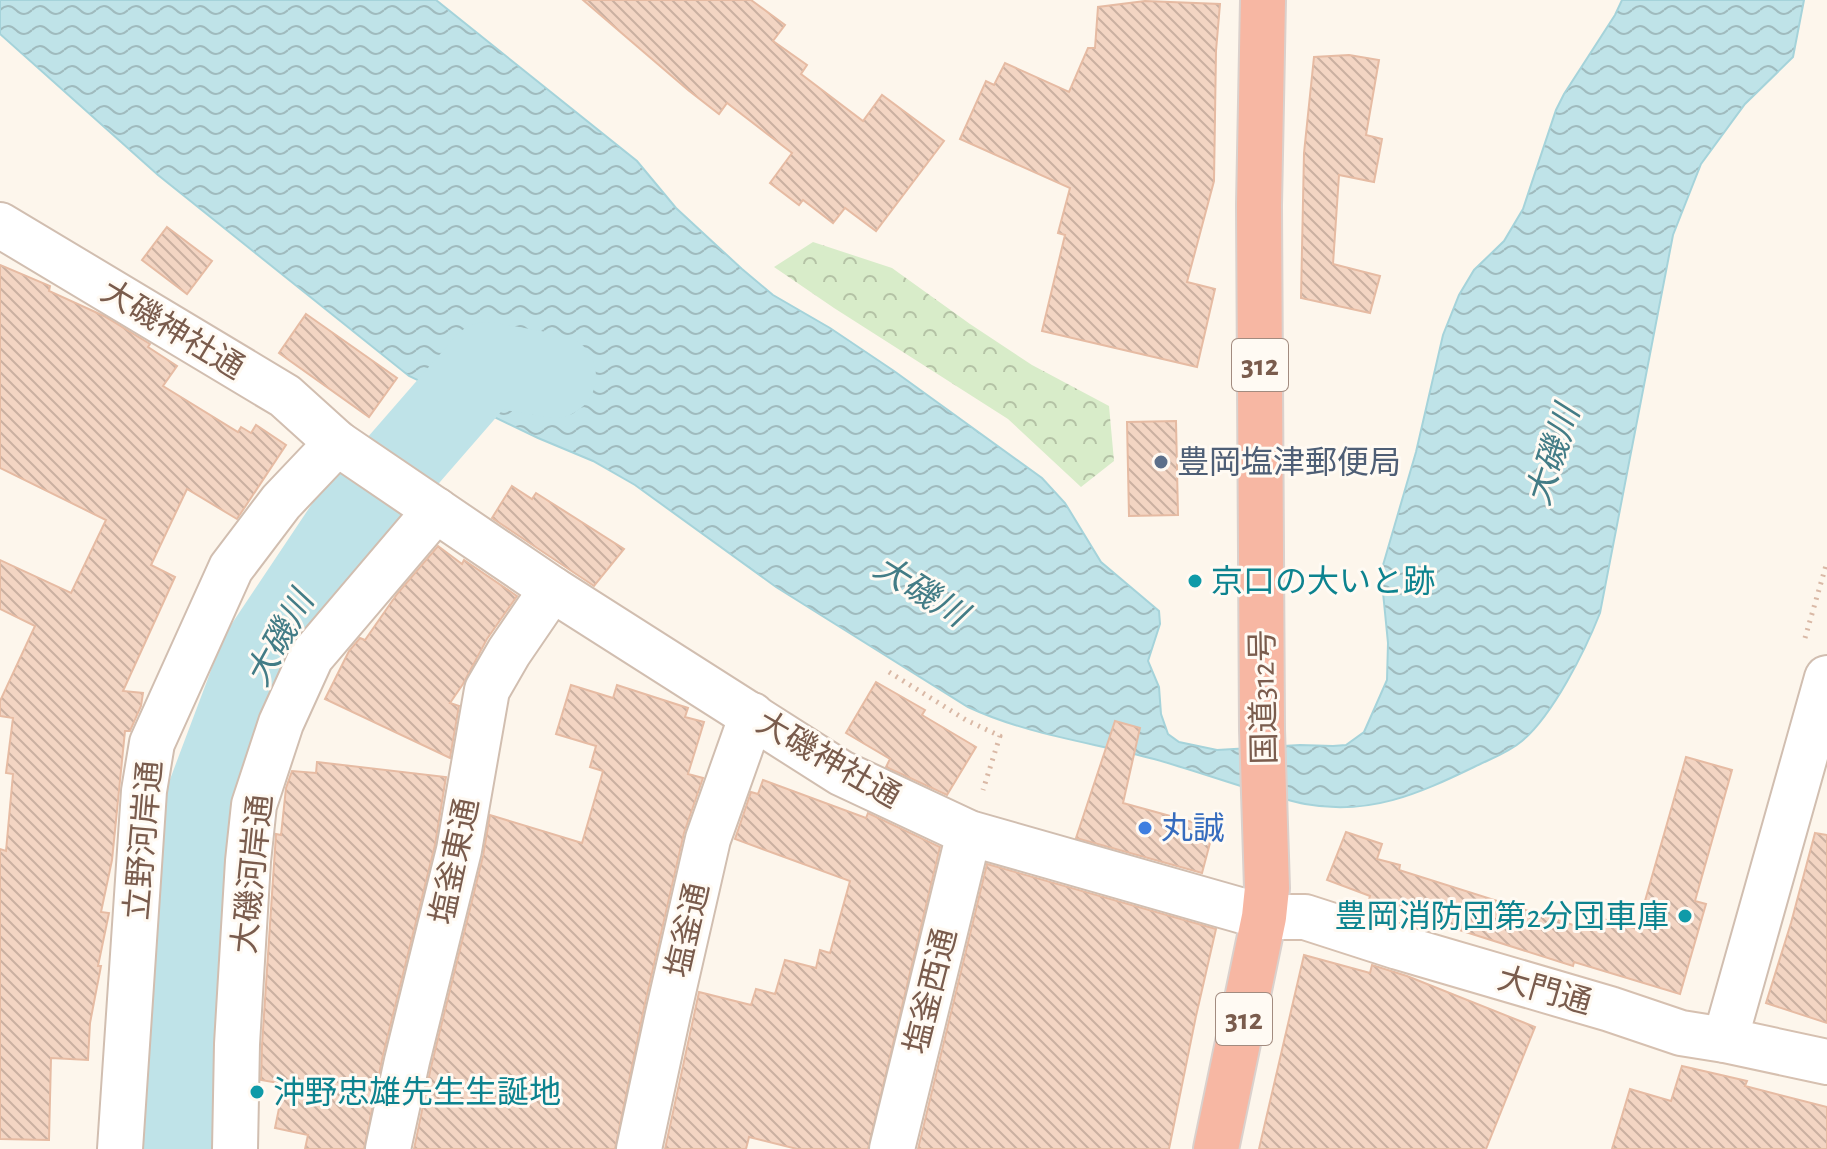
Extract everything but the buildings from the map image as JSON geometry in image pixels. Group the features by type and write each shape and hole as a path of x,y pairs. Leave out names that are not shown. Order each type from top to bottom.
{"highway":[{"name":"国道312号","path":"1216,1149 1266,902 1259,205 1263,0"}],"street":[{"name":"大磯神社通","path":"0,225 285,396 346,448 552,589 841,773 969,833 1266,902"},
{"name":"立野河岸通","path":"120,1149 144,791 152,743 231,568 281,502 346,448"},
{"name":"大磯河岸通","path":"235,1149 237,1044 254,805 281,723 311,657 436,510"},
{"name":"塩釜東通","path":"388,1149 459,850 487,690 552,589"},
{"path":"1725,1040 1827,678"},
{"name":"塩釜通","path":"639,1149 708,839 752,715"},
{"name":"塩釜西通","path":"892,1149 969,833"},
{"name":"大門通","path":"1266,902 1398,947 1681,1033 1827,1062"}],"path":[{"path":"889,672 966,720 1000,736 998,742"}],"green space":[{"path":"813,242 892,268 1032,365 1109,406 1114,461 1081,487 1008,419 774,267"}],"water":[{"path":"0,0 436,0 637,161 676,208 773,295 894,371 1042,478 1065,503 1101,562 1159,611 1160,624 1148,661 1159,687 1161,714 1168,734 1179,742 1217,750 1346,745 1364,732 1387,680 1388,643 1381,572 1416,452 1443,335 1459,295 1474,270 1504,241 1523,209 1556,110 1622,0 1804,0 1793,57 1745,104 1701,164 1673,235 1600,613 1567,682 1534,730 1511,749 1413,794 1372,805 1328,807 1292,801 1154,759 1014,725 968,707 776,587 635,485 593,461 409,376 158,175 0,34"}],"waterway":[{"name":"大磯川","path":"183,1149 197,879 209,795 262,654 353,518 487,364 554,376"}],"place":[{"name":"豊岡塩津郵便局","path":"1161,462"},
{"name":"京口の大いと跡","path":"1195,581"},
{"name":"丸誠","path":"1145,828"},
{"name":"豊岡消防団第2分団車庫","path":"1685,916"},
{"name":"沖野忠雄先生生誕地","path":"257,1092"}]}
